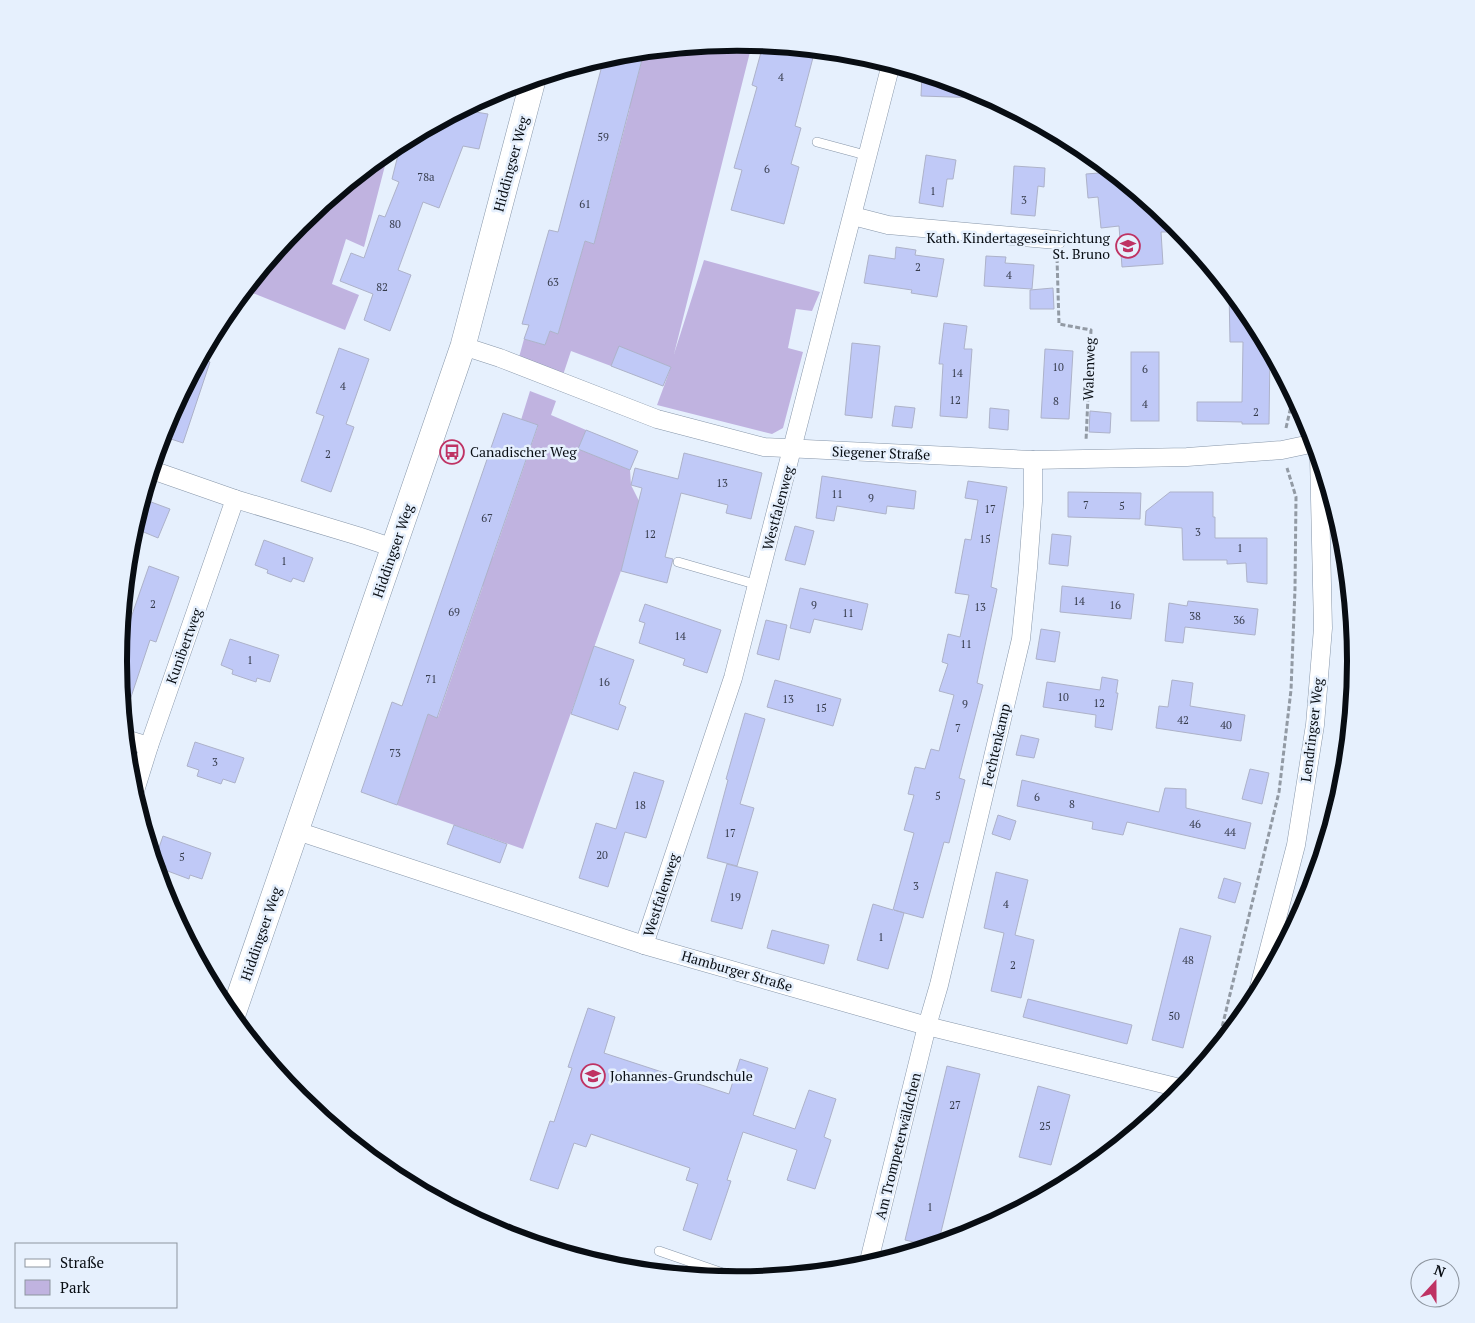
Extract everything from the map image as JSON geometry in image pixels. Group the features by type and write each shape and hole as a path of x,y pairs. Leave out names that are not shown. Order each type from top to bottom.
{"main road":[{"name":"Hiddingser Weg","path":"235,1008 463,346 531,88"}],"street":[{"name":"Westfalenweg","path":"644,945 733,678 890,71"},
{"path":"854,216 888,225 1057,240"},
{"name":"Siegener Straße","path":"463,346 500,358 657,419 764,447 1033,460 1187,457 1282,450 1307,445"},
{"name":"Fechtenkamp","path":"927,1026 939,984 1021,639 1033,501 1033,460"},
{"path":"158,472 235,499 394,548"},
{"name":"Lendringser Weg","path":"1263,972 1296,845 1315,725 1323,628 1320,480"},
{"name":"Kunibertweg","path":"139,779 235,499"},
{"path":"132,741 149,746"},
{"name":"Hamburger Straße","path":"297,831 644,945 927,1026 1175,1087"},
{"name":"Am Trompeterwäldchen","path":"870,1257 927,1026"}],"lane":[{"path":"817,142 869,156"},
{"path":"678,562 758,584"},
{"path":"659,1251 717,1271"}],"path":[{"name":"Walenweg","path":"1057,240 1059,324 1091,330 1085,458"},
{"path":"1220,1035 1279,792 1291,690 1296,497 1282,450 1291,406"}],"green space":[{"path":"750,52 674,354 704,260 820,292 812,311 796,309 788,348 803,352 783,428 772,434 657,405 671,367 619,347 611,366 571,351 562,378 518,361 524,339 545,345 550,331 558,334 585,241 594,244 630,108 630,79 637,80 642,59 698,53"},
{"path":"386,163 364,247 346,239 332,284 359,295 345,330 251,292 306,230 335,203"},
{"path":"530,391 556,401 551,415 586,430 578,449 630,470 631,485 639,501 621,571 523,849 397,805 428,714 438,717 483,586 477,583 486,555 493,557 538,426 521,420"}],"building":[{"path":"761,52 813,56 795,126 801,128 791,164 799,167 784,224 731,210 742,170 734,168 757,87 752,85"},
{"path":"642,59 594,244 585,241 558,334 550,331 545,345 524,339 529,325 522,324 549,230 558,232 602,67"},
{"path":"922,80 970,98 921,96"},
{"path":"473,112 488,114 479,149 463,146 439,208 423,202 398,270 411,275 390,331 364,320 373,294 340,281 351,253 364,258 379,215 385,217 399,182 392,179 398,154 432,133"},
{"path":"926,155 956,160 953,179 947,179 943,207 919,203"},
{"path":"1014,166 1045,168 1044,187 1038,186 1035,216 1011,214"},
{"path":"1103,173 1168,229 1168,232 1161,232 1163,264 1122,267 1119,226 1101,228 1098,197 1088,198 1086,174"},
{"path":"896,247 916,250 915,255 944,259 937,297 911,293 912,290 864,283 869,255 895,259"},
{"path":"986,256 1006,257 1005,263 1034,265 1032,289 984,286"},
{"path":"1053,288 1054,309 1030,309 1030,290"},
{"path":"1229,300 1270,363 1269,424 1197,421 1197,402 1242,402 1243,342 1230,342"},
{"path":"944,323 967,326 964,349 972,349 967,418 940,416 943,364 939,364"},
{"path":"852,343 880,346 872,418 845,415"},
{"path":"619,346 671,367 663,386 611,366"},
{"path":"339,348 369,359 346,424 354,427 331,492 301,481 324,416 316,413"},
{"path":"1045,349 1073,351 1069,419 1041,418"},
{"path":"1131,352 1159,352 1159,421 1131,421"},
{"path":"207,360 210,362 183,443 170,439 190,392"},
{"path":"895,406 915,408 912,428 892,426"},
{"path":"990,408 1009,410 1008,430 989,428"},
{"path":"1090,411 1111,413 1110,433 1089,432"},
{"path":"503,413 538,425 437,718 428,714 397,805 361,792 392,702 402,706"},
{"path":"586,430 638,451 630,470 578,449"},
{"path":"684,453 762,473 751,519 726,513 728,505 681,493 665,557 673,559 667,583 621,571 642,488 631,485 635,468 678,479"},
{"path":"822,476 916,491 914,509 887,506 886,514 837,506 834,521 816,518"},
{"path":"968,481 1007,487 991,587 997,589 977,683 983,685 959,778 965,780 949,843 944,842 923,918 894,910 904,913 888,969 857,960 873,904 893,910 914,833 904,830 914,795 908,794 915,767 925,769 931,749 939,751 954,695 939,691 948,664 942,662 948,634 960,637 969,595 955,593 965,539 971,540 978,500 965,498"},
{"path":"1068,492 1141,493 1140,519 1068,517"},
{"path":"1170,492 1213,492 1215,538 1267,538 1267,584 1247,582 1246,563 1227,564 1227,560 1183,560 1182,528 1145,525 1146,511"},
{"path":"149,501 170,509 158,538 142,531"},
{"path":"795,526 814,531 805,565 785,560"},
{"path":"1052,534 1071,536 1068,566 1049,564"},
{"path":"264,540 313,558 304,582 293,578 291,582 267,573 268,570 255,565"},
{"path":"149,566 179,577 156,642 150,640 129,703 127,662 129,624"},
{"path":"1062,586 1134,594 1131,619 1060,612"},
{"path":"800,588 868,604 862,630 814,619 810,633 790,628"},
{"path":"1188,601 1258,609 1255,635 1185,627 1183,643 1165,641 1169,603 1187,606"},
{"path":"645,604 721,630 707,673 683,665 685,659 639,643 645,623 639,621"},
{"path":"766,620 787,625 779,660 757,654"},
{"path":"1041,629 1060,632 1055,662 1036,659"},
{"path":"230,639 279,655 270,682 257,678 256,682 232,674 233,670 221,665"},
{"path":"594,646 634,660 619,704 626,707 618,730 571,714"},
{"path":"1102,677 1118,680 1116,693 1118,693 1112,730 1095,727 1096,715 1043,707 1047,682 1100,690"},
{"path":"775,680 841,699 833,726 767,707"},
{"path":"1172,680 1193,683 1190,706 1245,715 1241,741 1156,728 1159,706 1168,707"},
{"path":"745,713 765,719 740,804 754,808 737,866 707,858 728,780 726,779"},
{"path":"1021,735 1039,739 1034,758 1016,755"},
{"path":"195,742 244,758 235,783 223,779 221,784 197,776 199,770 187,766"},
{"path":"1250,769 1269,773 1262,804 1242,799"},
{"path":"634,772 664,781 646,838 625,832 608,887 579,878 596,823 616,829"},
{"path":"1022,780 1159,812 1165,788 1186,789 1186,808 1251,823 1245,849 1127,822 1123,835 1092,829 1093,822 1017,806"},
{"path":"998,815 1016,821 1010,840 992,834"},
{"path":"454,825 507,844 500,863 447,844"},
{"path":"163,836 211,853 202,879 190,875 189,879 165,870 166,866 163,865 158,851"},
{"path":"727,864 758,872 742,929 711,921"},
{"path":"996,872 1028,880 1015,935 1034,940 1021,998 991,991 1004,933 984,928"},
{"path":"1224,878 1241,883 1235,903 1218,898"},
{"path":"1180,928 1211,936 1183,1048 1152,1040"},
{"path":"772,930 829,945 824,964 767,948"},
{"path":"1028,999 1132,1025 1127,1044 1023,1017"},
{"path":"588,1008 615,1017 604,1053 729,1094 740,1059 768,1068 753,1115 795,1129 809,1090 836,1099 824,1137 831,1140 815,1189 787,1180 797,1150 743,1132 727,1180 731,1181 711,1240 683,1230 698,1184 686,1180 690,1168 591,1134 586,1147 574,1143 558,1189 530,1180 550,1121 554,1122 572,1068 568,1067"},
{"path":"947,1066 980,1074 940,1237 920,1243 905,1240"},
{"path":"1038,1086 1070,1095 1051,1165 1019,1157"}],"place":[{"name":"Kath. Kindertageseinrichtung St. Bruno","path":"1128,246"},
{"name":"Canadischer Weg","path":"452,452"},
{"name":"Johannes-Grundschule","path":"593,1076"}]}
